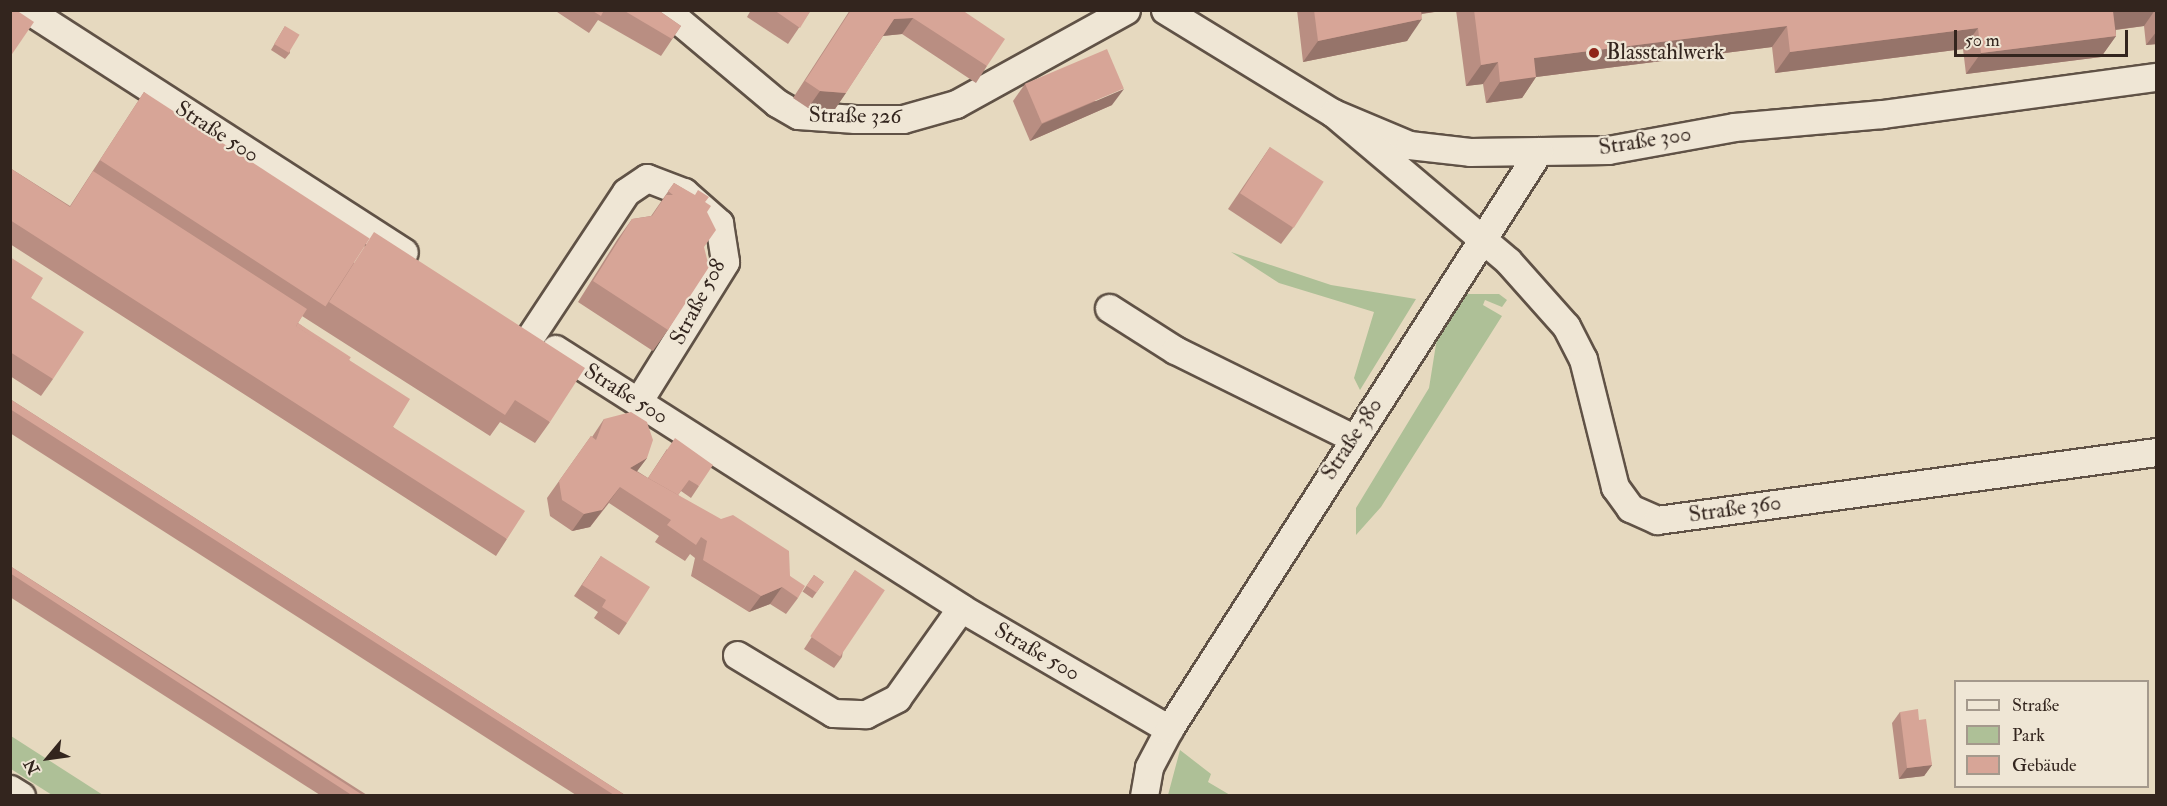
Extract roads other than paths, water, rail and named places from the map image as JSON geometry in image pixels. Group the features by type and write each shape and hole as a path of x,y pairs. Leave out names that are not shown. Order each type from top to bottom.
{"street":[{"name":"Straße 500","path":"28,10 431,270"},
{"name":"Straße 326","path":"666,10 798,115 903,119 956,104 1126,10"},
{"name":"Straße 300","path":"1165,10 1333,113 1409,145 1539,151 1608,150 1734,127 1882,114 2157,77"},
{"name":"Straße 360","path":"1333,113 1481,238 1566,326 1583,358 1615,487 1630,508 1657,520 2157,452"},
{"name":"Straße 380","path":"1169,729 1481,238 1539,151"},
{"name":"Straße 508","path":"522,328 626,192 647,178 684,192 719,223 724,262 638,402"},
{"path":"1109,308 1175,350 1353,438"},
{"name":"Straße 500","path":"522,328 961,608 1169,729"},
{"path":"737,655 833,713 866,714 897,698 961,608"},
{"path":"1144,795 1149,767 1169,729"},
{"path":"10,789 21,795"}],"place":[{"name":"Blasstahlwerk","path":"1594,53"}]}
